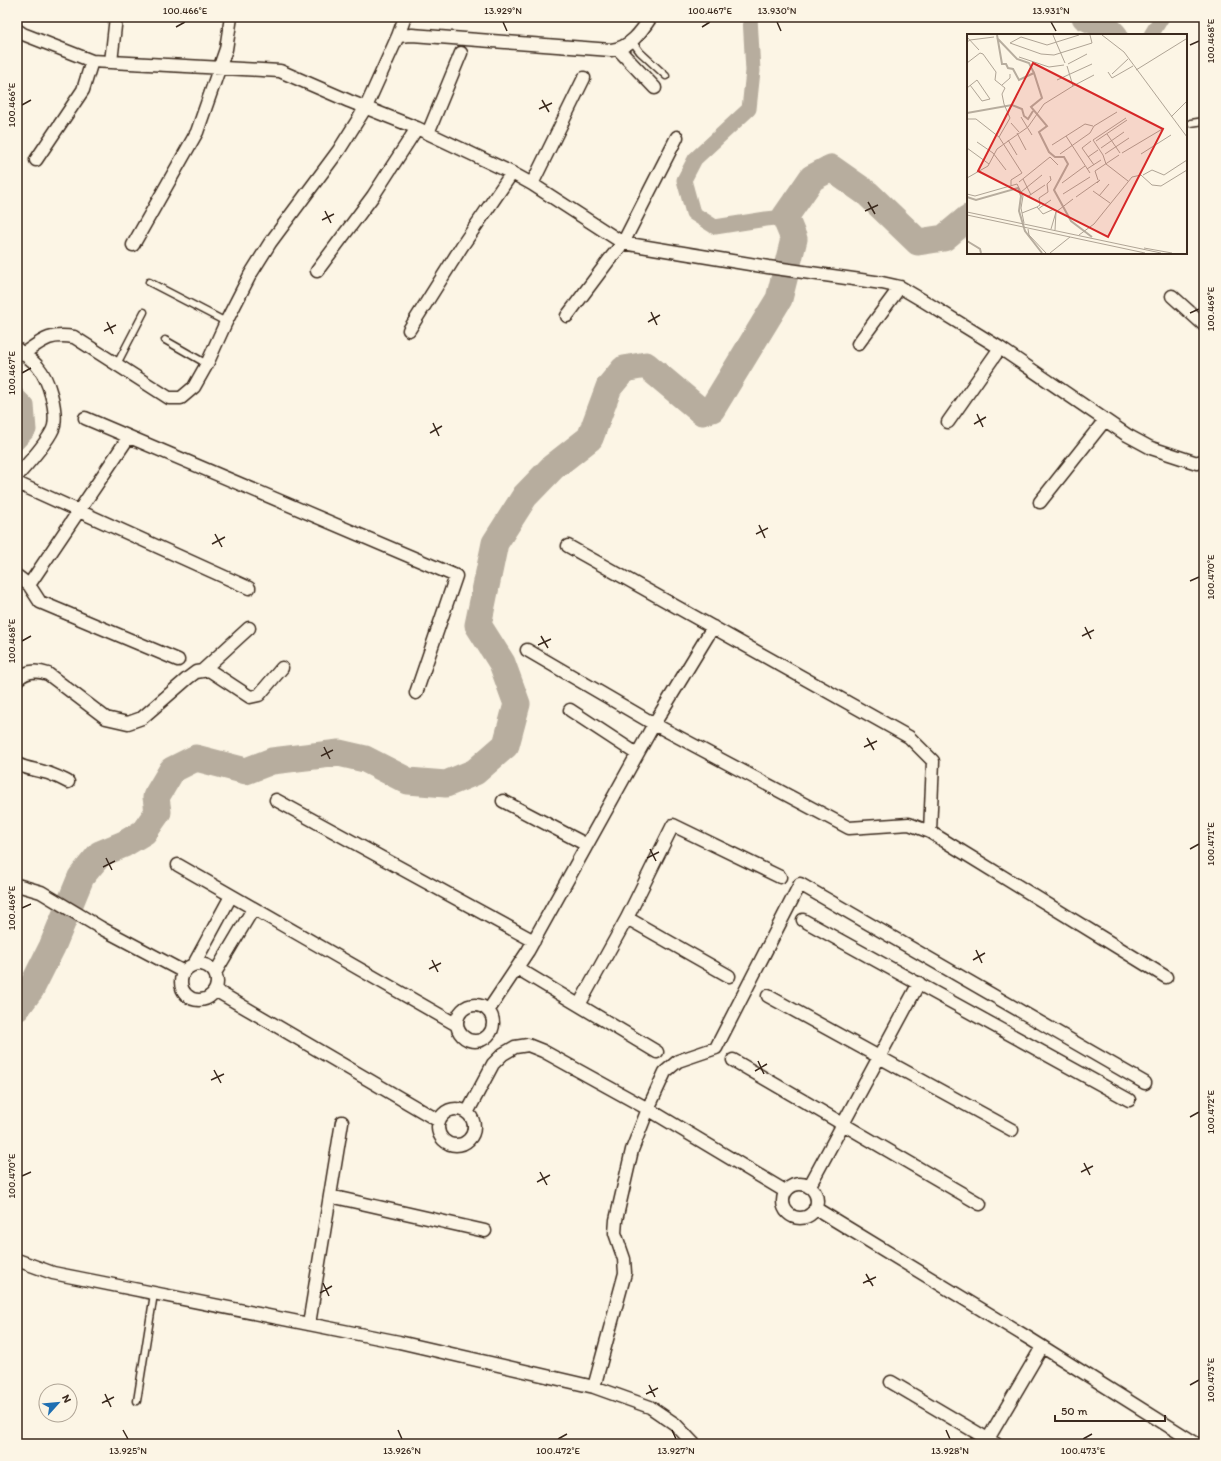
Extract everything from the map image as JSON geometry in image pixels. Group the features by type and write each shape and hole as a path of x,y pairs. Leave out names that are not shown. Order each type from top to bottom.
{"street":[{"path":"111,62 116,17"},
{"path":"133,245 197,132 226,49 231,17"},
{"path":"17,476 42,446 54,427 55,407 49,387 38,367 20,352 43,340 60,335 74,337 169,398 181,398 194,387 207,364 250,275 270,243 339,150 366,107 405,17"},
{"path":"398,36 412,35 611,50 618,49 632,41 651,17"},
{"path":"17,30 92,61 280,70 422,130 512,173 532,184 623,244 882,283 900,288 1000,348 1127,435 1151,448 1202,465"},
{"path":"618,49 655,88"},
{"path":"318,272 422,130 461,53"},
{"path":"36,160 83,90 92,61"},
{"path":"532,184 584,78"},
{"path":"567,316 608,260 623,244 677,137"},
{"path":"408,330 462,246 512,173"},
{"path":"858,344 900,288"},
{"path":"1172,296 1204,325"},
{"path":"948,422 1000,348"},
{"path":"85,418 128,438 456,576 416,693"},
{"path":"1040,502 1105,420"},
{"path":"29,585 128,438"},
{"path":"17,483 249,588"},
{"path":"568,546 909,737 933,761 930,832"},
{"path":"17,576 29,585 40,602 178,660"},
{"path":"488,1011 534,941 654,724 713,627"},
{"path":"202,671 249,628"},
{"path":"527,650 654,724 849,828 909,824 930,832 1166,977"},
{"path":"17,680 30,672 38,671 48,674 106,718 128,723 142,718 196,672 209,670 250,697 259,695 282,668"},
{"path":"570,710 637,754"},
{"path":"17,764 27,769 44,771 68,782"},
{"path":"276,800 534,941"},
{"path":"503,801 587,845"},
{"path":"579,1005 627,918 673,825 780,877"},
{"path":"178,864 253,909 457,1025"},
{"path":"594,1387 625,1273 624,1259 616,1233 616,1220 632,1150 648,1109 666,1072 678,1061 716,1048 800,884 1145,1083"},
{"path":"17,885 41,892 101,928 189,968 200,964 211,968 215,973 217,984 215,990 207,998 196,1000 190,998 182,989 181,983 189,968 231,896"},
{"path":"215,973 253,909"},
{"path":"627,918 729,976"},
{"path":"804,920 1130,1100"},
{"path":"517,968 657,1052"},
{"path":"809,1187 919,983"},
{"path":"215,990 439,1121"},
{"path":"768,996 1012,1130"},
{"path":"472,1005 478,1005 488,1011 494,1022 493,1028 487,1038 475,1042 464,1038 460,1034 457,1025 458,1016 461,1011 472,1005"},
{"path":"467,1113 494,1064 503,1054 515,1047 528,1044 648,1109 785,1191"},
{"path":"733,1060 980,1204"},
{"path":"451,1110 462,1110 471,1117 474,1129 472,1135 463,1143 457,1145 451,1144 445,1141 439,1132 439,1121 446,1112 451,1110"},
{"path":"309,1324 342,1122"},
{"path":"794,1184 809,1187 814,1191 816,1196 815,1208 812,1213 802,1218 790,1215 786,1212 782,1202 785,1191 794,1184"},
{"path":"330,1196 485,1231"},
{"path":"815,1208 1197,1444"},
{"path":"17,1260 53,1273 399,1342 594,1387 650,1408 675,1424 694,1444"},
{"path":"891,1382 992,1442 1042,1347"}],"lane":[{"path":"632,41 640,52 666,76"},
{"path":"1191,123 1204,121"},
{"path":"149,282 226,322"},
{"path":"117,364 144,312"},
{"path":"165,340 207,364"},
{"path":"137,1401 154,1294"}],"waterway":[{"path":"750,17 753,71 749,109 695,159 684,180 693,213 715,227 785,217"},
{"path":"1085,17 1105,26 1113,34"},
{"path":"1152,34 1162,17"},
{"path":"17,1008 31,989 52,947 81,877 100,854 124,844 144,832 158,812 156,797 172,770 196,758 246,771 272,761 339,753 365,759 408,781 446,784 475,772 506,745 517,704 502,663 478,625 495,543 525,496 553,467 590,438 609,387 624,369 646,365 702,412 712,409 779,299 794,239 785,217 812,178 831,168 868,194 918,242 944,238 967,219"},
{"path":"17,395 27,405 29,430 17,443"}]}
